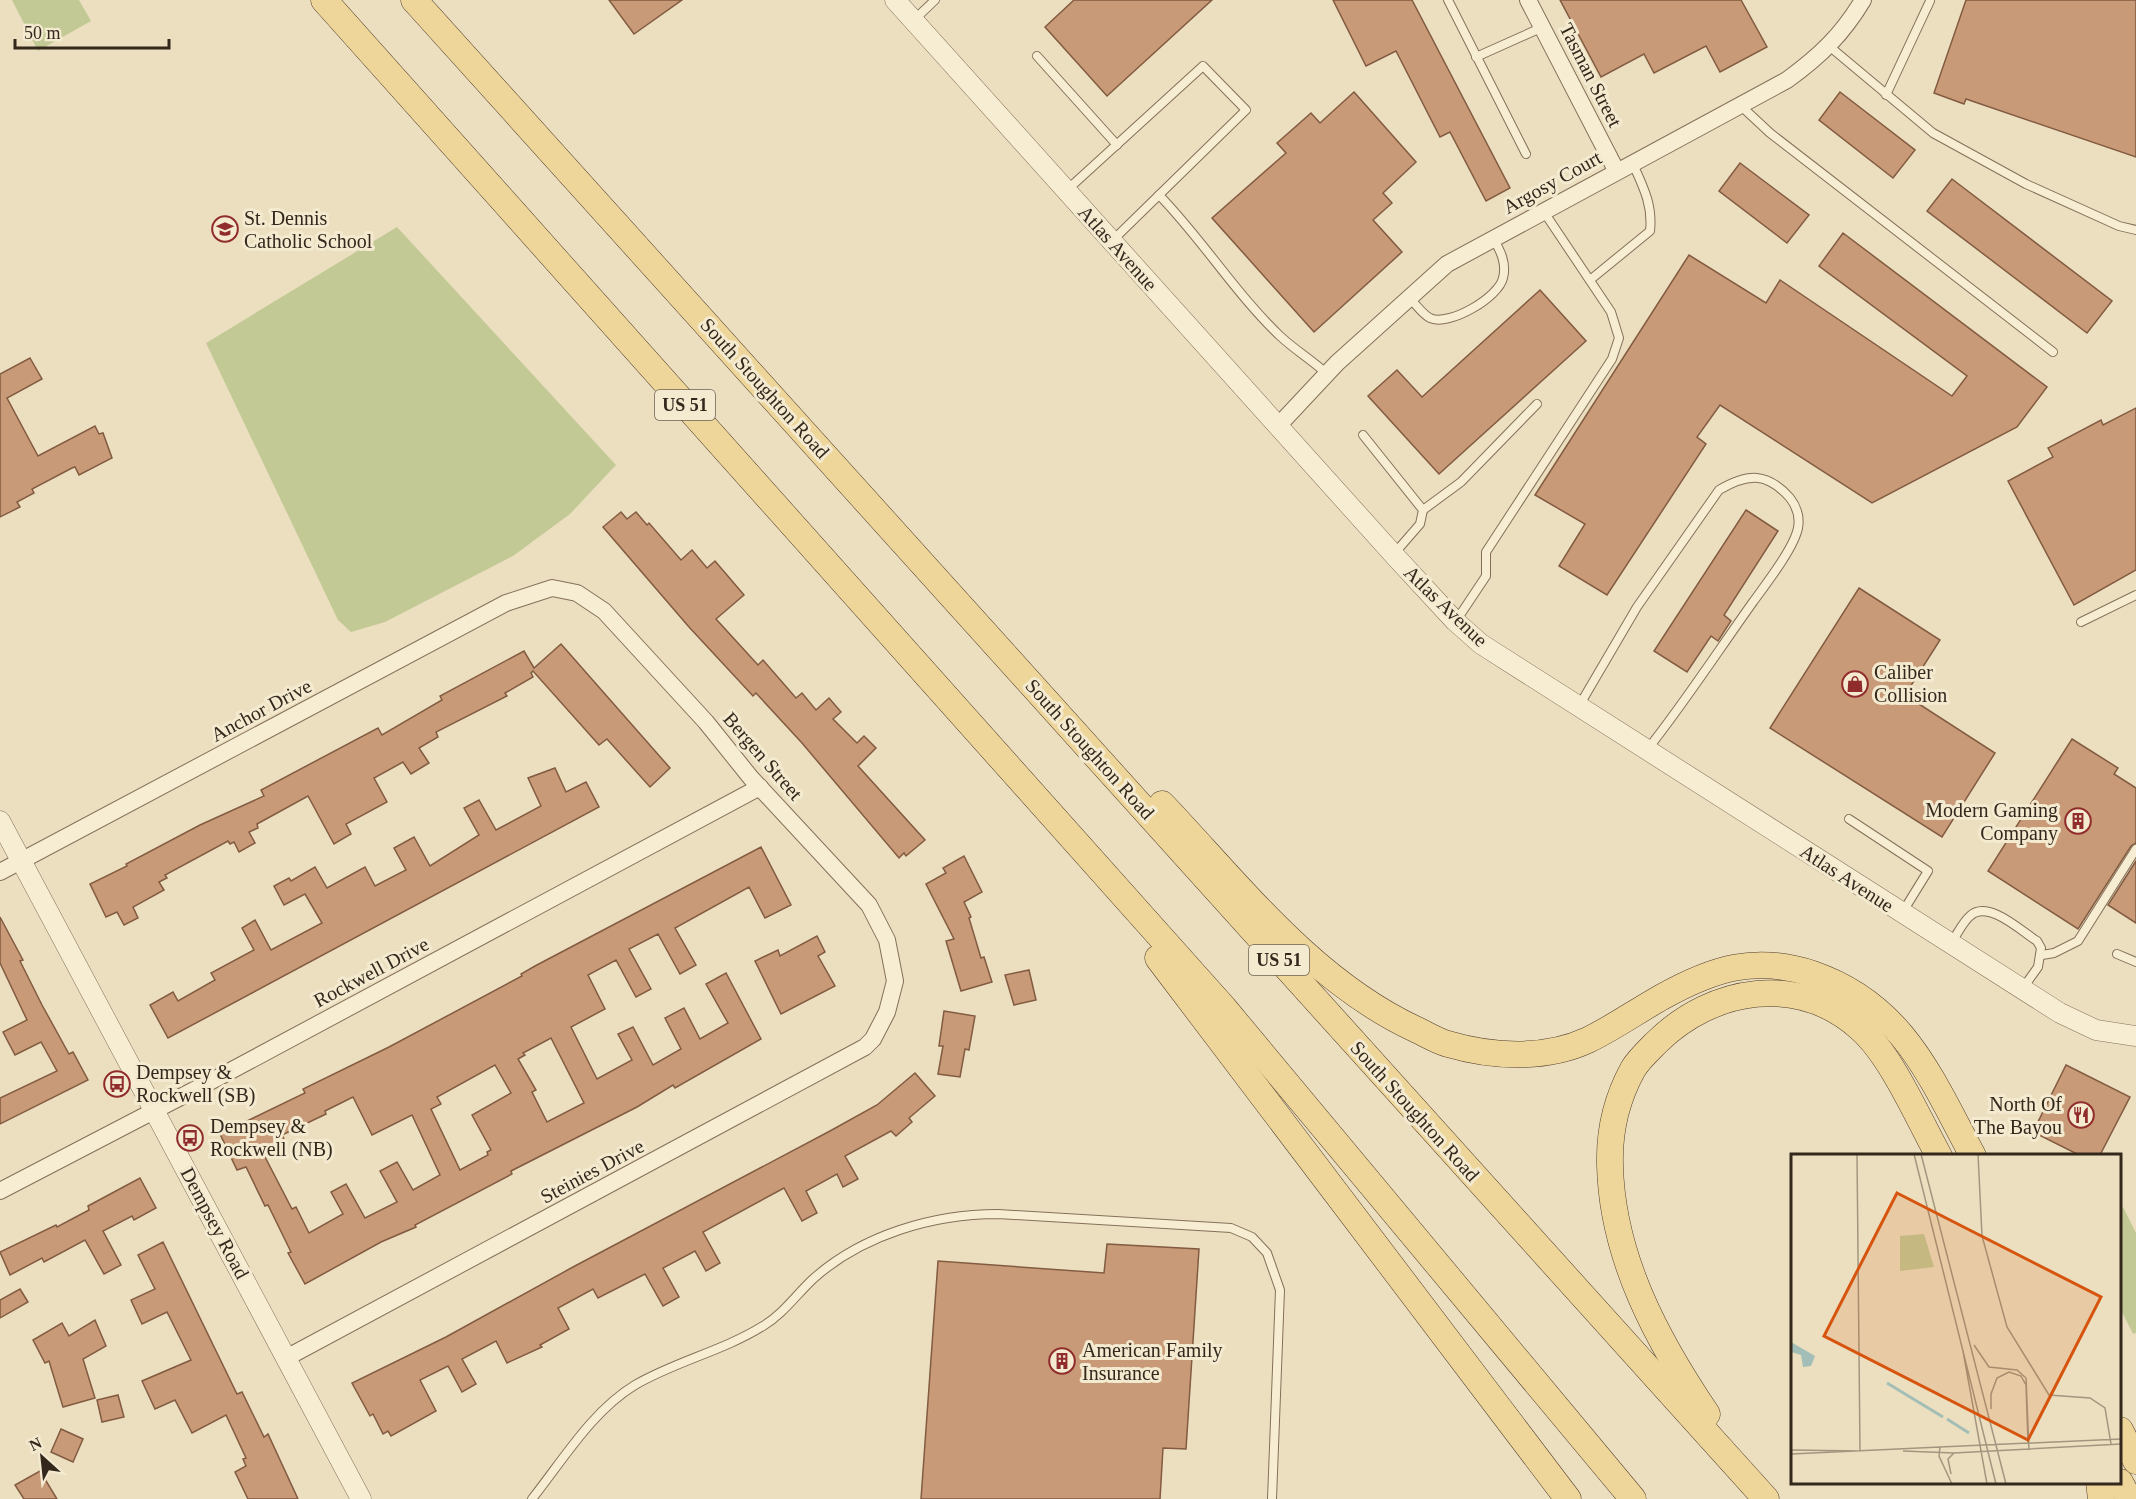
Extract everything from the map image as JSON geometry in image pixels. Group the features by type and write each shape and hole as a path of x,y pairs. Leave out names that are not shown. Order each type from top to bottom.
{"main road":[{"name":"US 51","path":"324,0 1224,1008 1633,1499"},
{"name":"South Stoughton Road","path":"414,0 1765,1498"},
{"path":"796,423 1304,954 1385,1015 1446,1044 1503,1054 1531,1054 1589,1040 1665,995 1719,972 1746,964 1768,963 1791,967 1858,994 1879,1010 1919,1058 1972,1154"},
{"path":"1046,809 1568,1499"},
{"path":"1765,1498 1679,1374 1629,1271 1617,1225 1610,1164 1615,1114 1634,1067 1683,1020 1719,1001 1758,993 1802,996 1847,1017 1880,1049 1938,1154"},
{"path":"2121,1432 2136,1461"},
{"path":"2099,1484 2102,1499"},
{"path":"2121,1484 2129,1499"}],"street":[{"name":"Atlas Avenue","path":"895,0 1394,555 1455,621 1481,644 1901,913 2075,1021 2096,1030 2136,1036"},
{"name":"Tasman Street","path":"1528,0 1624,166"},
{"name":"Argosy Court","path":"1278,426 1327,374 1447,264 1624,166 1787,80 1829,46 1863,0"},
{"name":"Bergen Street","path":"544,591 552,588 577,593 604,611 706,722 760,787 869,905 887,940 894,965 892,997"},
{"name":"Anchor Drive","path":"0,872 507,603 544,591"},
{"name":"Rockwell Drive","path":"0,1191 760,787"},
{"name":"Dempsey Road","path":"0,821 361,1499"},
{"name":"Steinies Drive","path":"286,1358 840,1062 873,1039 892,997"}],"lane":[{"path":"914,21 936,0"},
{"path":"1448,0 1526,153"},
{"path":"1886,95 1930,1"},
{"path":"1476,57 1543,27"},
{"path":"1829,46 1934,133 1974,157 2119,226 2136,230"},
{"path":"1037,56 1117,145"},
{"path":"1066,190 1203,66 1246,110 1112,241"},
{"path":"1740,105 1770,133 2053,352"},
{"path":"1590,280 1650,231 1652,214 1649,199 1624,166"},
{"path":"1159,195 1188,226 1213,261 1280,336 1313,359 1327,374"},
{"path":"1455,621 1486,576 1486,552 1612,359 1618,338 1611,312 1544,212"},
{"path":"1410,298 1429,318 1443,321 1459,317 1499,288 1503,278 1504,264 1493,238"},
{"path":"1394,555 1420,524 1423,510 1461,482 1537,404"},
{"path":"1363,435 1423,510"},
{"path":"1579,706 1636,607 1719,490 1732,482 1750,477 1765,478 1779,485 1794,502 1799,516 1798,530 1775,570 1647,750"},
{"path":"2081,622 2136,595"},
{"path":"1849,819 1928,871 1901,913"},
{"path":"2042,955 2060,951 2078,940 2136,849"},
{"path":"1951,944 1969,916 1982,911 1993,912 2037,941 2042,955 2038,967 2022,989"},
{"path":"2117,954 2136,962"},
{"path":"532,1499 609,1404 634,1385 671,1366 765,1326 813,1280 857,1249 927,1222 971,1214 1231,1228 1252,1237 1267,1253 1280,1290 1272,1499"}],"green space":[{"path":"12,0 79,0 91,21 38,51"},
{"path":"397,227 616,465 570,514 513,556 385,622 351,632 338,620 206,343"},
{"path":"2123,1207 2136,1233 2136,1333 2133,1334 2121,1310 2121,1208"}],"building":[{"path":"609,0 682,0 634,34"},
{"path":"1074,0 1212,0 1107,96 1045,27"},
{"path":"1333,0 1412,0 1510,188 1486,201 1450,132 1440,137 1396,51 1366,66"},
{"path":"1560,0 1741,0 1767,47 1720,72 1706,46 1654,73 1644,54 1601,77"},
{"path":"1966,0 2136,0 2136,157 1966,99 1964,104 1934,93"},
{"path":"1354,92 1416,162 1383,193 1392,203 1373,220 1402,252 1314,332 1212,218 1286,153 1277,143 1311,113 1320,123"},
{"path":"1840,92 1915,150 1893,178 1819,120"},
{"path":"1740,163 1809,215 1787,243 1719,191"},
{"path":"1952,179 2112,301 2087,333 1927,211"},
{"path":"1843,233 2047,387 2017,427 1872,503 1720,405 1697,437 1706,444 1607,595 1559,566 1585,524 1535,495 1689,255 1766,303 1780,280 1952,396 1967,376 1819,266"},
{"path":"1540,290 1586,341 1439,474 1368,396 1397,370 1422,397"},
{"path":"30,358 42,379 7,398 38,456 95,426 99,434 103,433 112,458 79,475 75,467 72,468 32,489 34,493 17,502 20,507 0,517 0,374"},
{"path":"2136,408 2136,570 2074,605 2008,481 2053,457 2048,448 2101,420 2103,425"},
{"path":"1746,510 1778,531 1724,615 1731,621 1718,641 1711,636 1687,672 1654,651"},
{"path":"621,512 627,519 636,512 647,525 649,523 681,560 692,550 707,568 715,561 744,595 716,619 758,665 763,660 796,698 802,693 816,710 829,698 841,712 833,719 857,743 864,736 876,748 858,766 925,840 906,856 904,853 899,858 802,743 756,693 753,696 689,627 603,527"},
{"path":"1859,588 1940,640 1905,695 1995,753 1942,837 1770,728"},
{"path":"561,644 670,768 650,787 607,739 599,745 533,671 531,673 533,677 505,693 507,696 436,732 438,737 419,748 429,763 411,774 403,762 374,778 387,802 346,824 351,834 334,844 308,796 257,824 258,828 249,832 255,843 239,852 234,842 230,844 228,841 165,875 167,878 159,882 164,890 133,907 138,918 124,925 117,912 106,917 90,884 200,825 264,796 261,790 378,728 382,735 442,700 440,696 524,651 534,668"},
{"name":"Modern Gaming Company","path":"2072,739 2118,768 2114,774 2136,788 2136,843 2131,846 2078,929 1988,871"},
{"path":"555,768 566,792 586,782 599,807 168,1038 150,1005 173,992 178,1001 215,980 211,973 254,950 242,928 255,920 271,950 322,923 305,894 284,905 274,886 289,878 291,881 315,867 327,888 365,867 375,886 406,870 394,848 414,837 430,866 479,835 464,808 479,800 496,830 541,806 528,778"},
{"path":"761,847 791,905 765,918 749,887 675,928 696,965 680,974 658,934 629,949 651,989 636,997 616,960 588,975 605,1009 571,1027 597,1079 632,1060 618,1034 633,1027 653,1065 681,1049 665,1018 684,1008 700,1039 728,1023 706,984 726,973 761,1039 675,1088 673,1085 637,1107 511,1171 512,1174 415,1225 416,1227 381,1242 305,1284 288,1253 291,1252 268,1205 265,1206 246,1167 237,1170 220,1134 305,1093 303,1089 389,1047 522,976 521,974","holes":["551,1038 584,1103 547,1122 532,1092 536,1090 518,1059 525,1055 523,1053","495,1065 511,1093 472,1115 491,1150 487,1152 488,1155 460,1170 431,1109 441,1104 437,1097","353,1097 372,1135 412,1115 440,1175 413,1190 397,1162 380,1171 397,1202 365,1218 346,1184 331,1192 343,1214 309,1233 296,1207 292,1209 263,1153 285,1141 282,1135 326,1114 325,1111"]},
{"path":"964,856 982,892 964,902 971,917 969,918 981,958 984,957 992,982 961,991 946,941 954,939 926,884 946,873 943,868"},
{"path":"2136,861 2136,923 2108,905"},
{"path":"0,917 23,960 20,961 42,1005 69,1054 73,1052 88,1080 0,1124 0,1098 57,1071 41,1042 15,1055 3,1032 27,1020 0,963"},
{"path":"817,936 825,952 818,956 835,986 781,1014 755,961 778,950 780,956"},
{"path":"1029,970 1036,1000 1014,1005 1005,975"},
{"path":"944,1011 975,1016 969,1050 965,1049 960,1077 938,1074 943,1046 939,1046"},
{"name":"North Of The Bayou","path":"2066,1065 2130,1097 2101,1154 2077,1154 2033,1132"},
{"path":"915,1073 935,1096 909,1118 912,1122 896,1136 891,1131 845,1156 858,1179 843,1187 837,1174 806,1191 817,1213 802,1221 784,1188 703,1232 720,1263 706,1271 695,1251 663,1268 679,1297 663,1306 645,1274 598,1298 593,1289 558,1308 569,1329 540,1345 542,1347 507,1363 496,1341 462,1359 476,1384 462,1392 448,1366 420,1380 436,1411 391,1436 388,1431 383,1434 373,1414 370,1416 352,1383 446,1337 830,1131 877,1105"},
{"path":"140,1178 156,1208 134,1220 132,1216 103,1231 121,1265 104,1274 85,1240 44,1262 42,1258 10,1275 0,1252 56,1225 57,1227 89,1210 88,1206"},
{"path":"163,1242 237,1394 242,1392 264,1437 268,1434 298,1499 248,1499 235,1472 246,1466 243,1459 246,1458 226,1415 192,1433 175,1400 155,1409 142,1381 191,1360 167,1312 142,1324 131,1300 155,1289 138,1255"},
{"name":"American Family Insurance","path":"1107,1244 1199,1249 1186,1449 1163,1448 1160,1499 921,1499 938,1261 1104,1273"},
{"path":"20,1289 28,1302 0,1318 0,1300"},
{"path":"95,1320 106,1346 83,1359 95,1398 63,1407 49,1361 45,1363 33,1340 62,1323 69,1336"},
{"path":"118,1395 124,1417 102,1422 97,1400"},
{"path":"61,1429 83,1439 73,1462 51,1452"},
{"path":"40,1471 57,1499 24,1499 15,1485"}],"place":[{"name":"St. Dennis Catholic School","path":"225,229"},
{"name":"Caliber Collision","path":"1855,684"},
{"name":"Modern Gaming Company","path":"2078,821"},
{"name":"Dempsey & Rockwell (SB)","path":"117,1084"},
{"name":"North Of The Bayou","path":"2081,1115"},
{"name":"Dempsey & Rockwell (NB)","path":"190,1138"},
{"name":"American Family Insurance","path":"1062,1361"}]}
